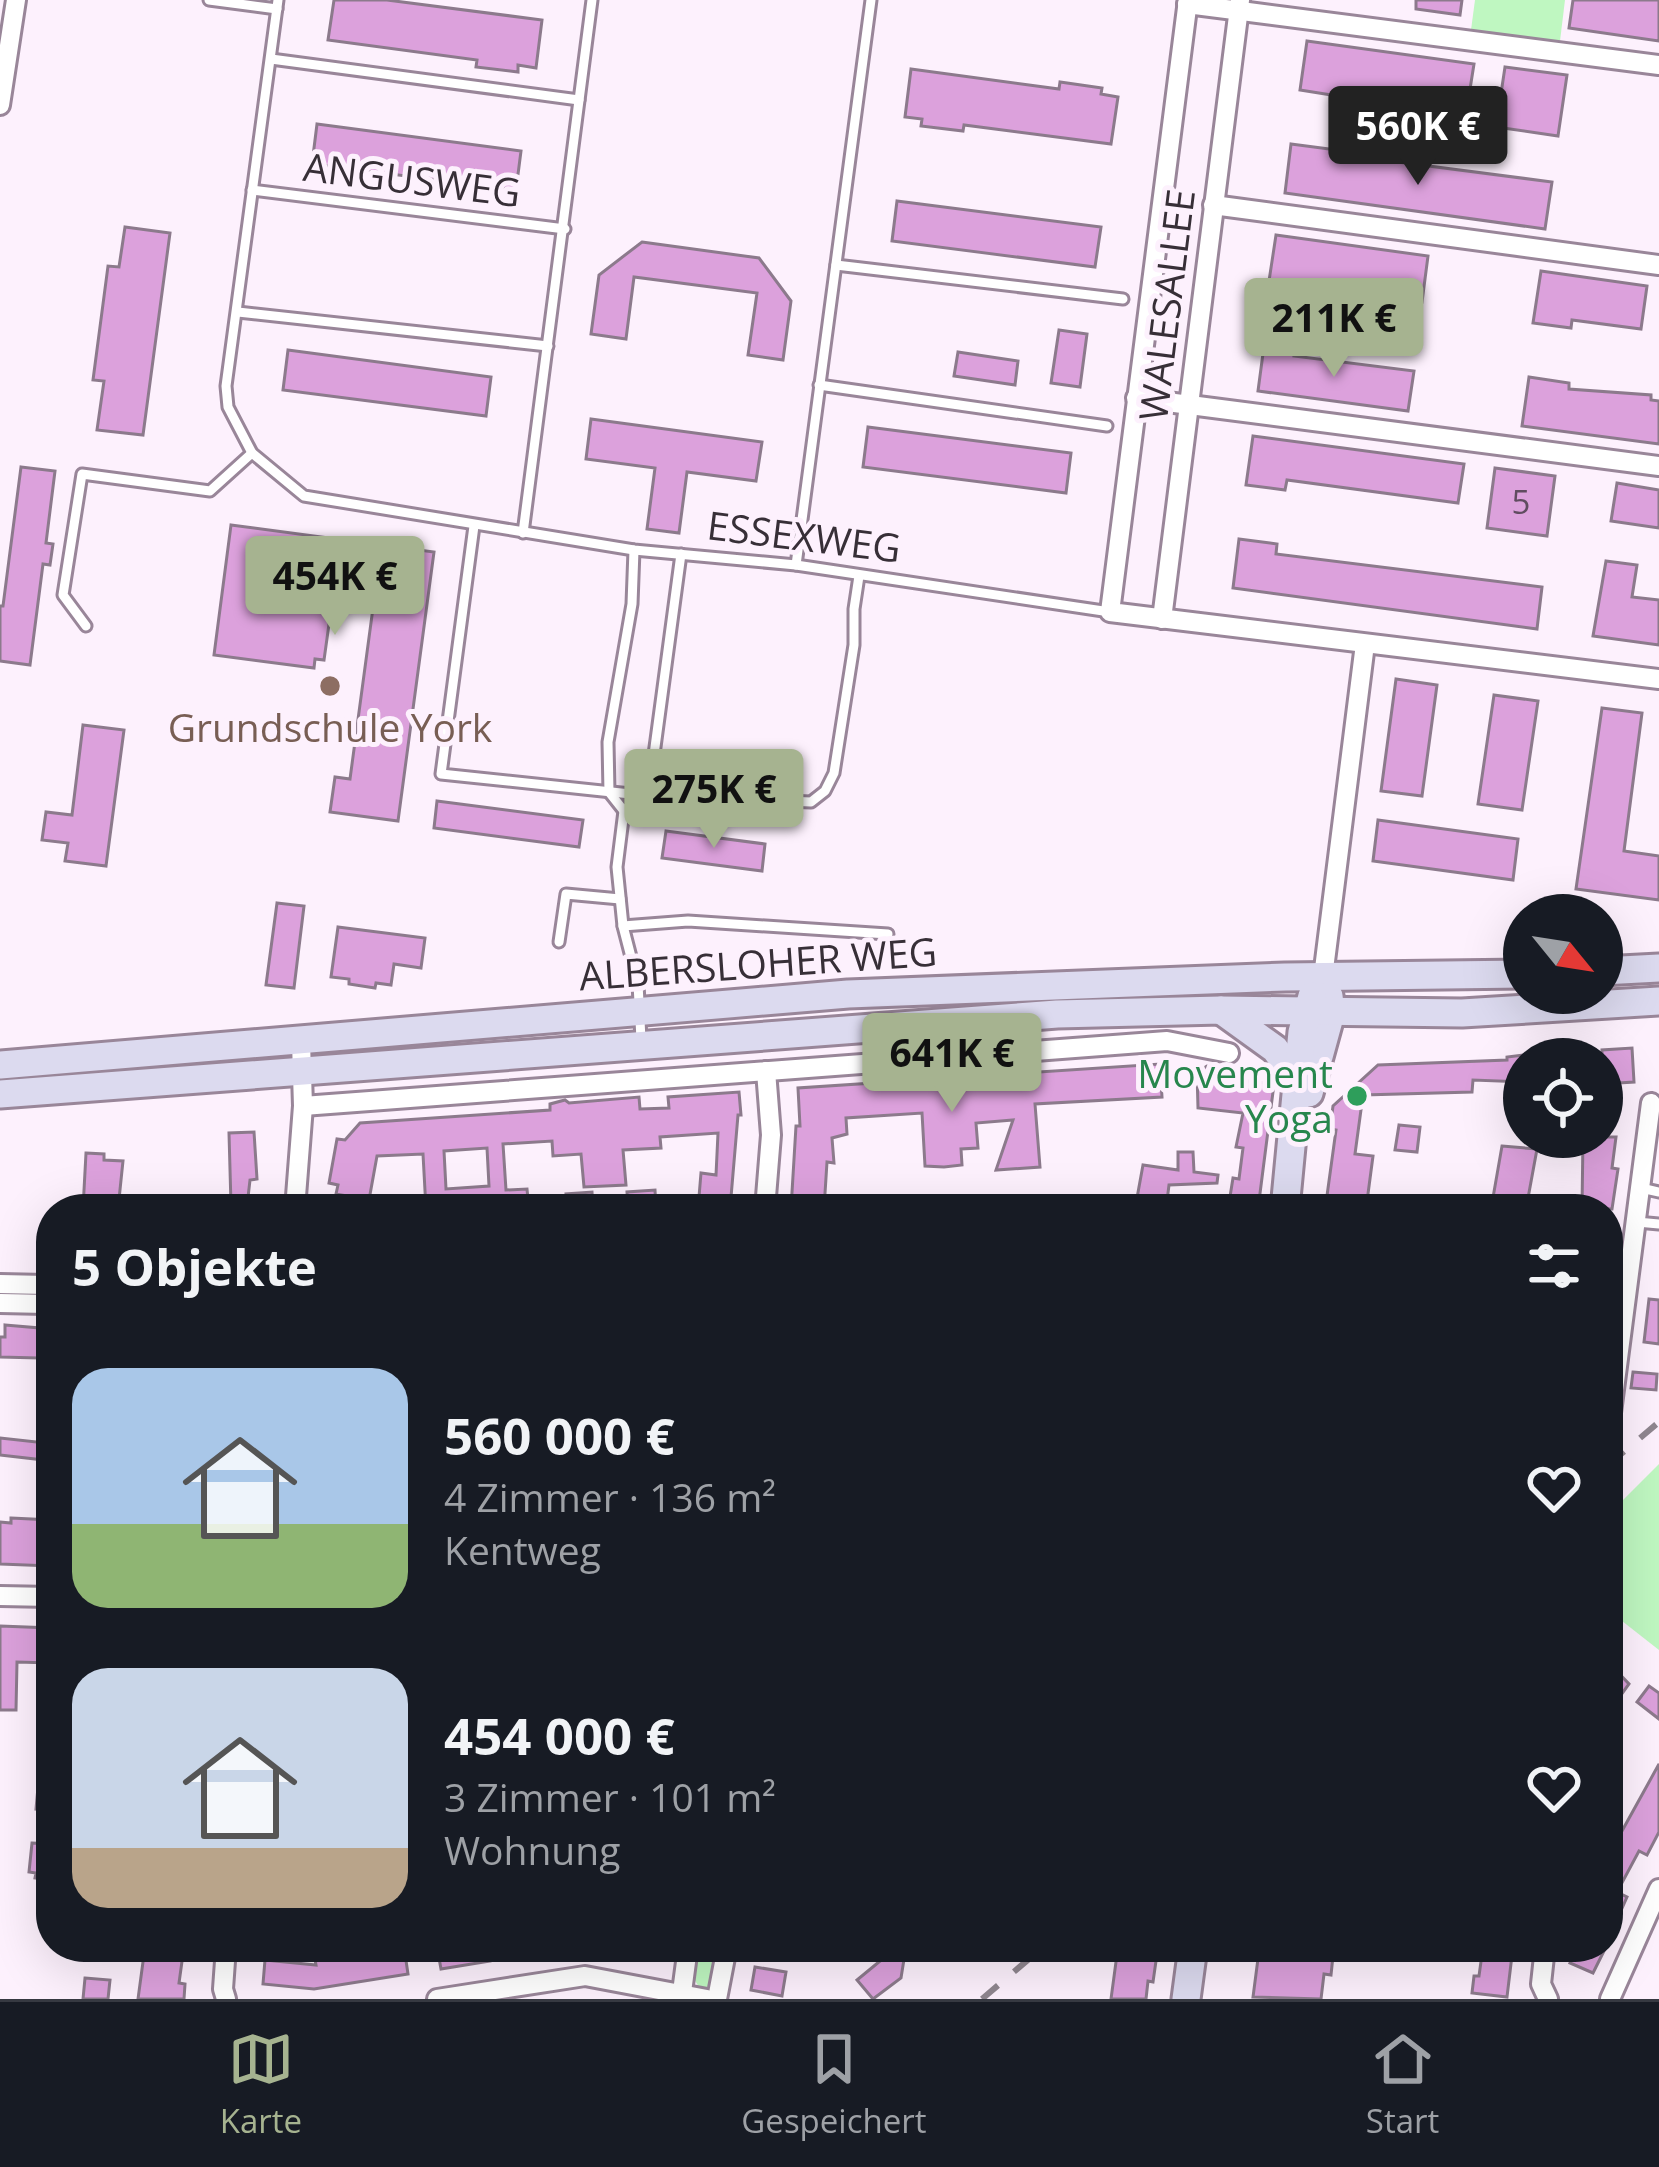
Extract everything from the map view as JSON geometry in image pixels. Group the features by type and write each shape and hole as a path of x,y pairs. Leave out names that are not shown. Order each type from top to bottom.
{"main road":[{"path":"1623,970 1659,968"},
{"name":"ALBERSLOHER WEG","path":"0,1065 824,995 1052,983 1503,974"},
{"path":"1287,1194 1323,977"},
{"name":"ALBERSLOHER WEG","path":"0,1094 1011,1016 1182,1010 1515,1012 1659,1001"},
{"path":"1221,1010 1275,1049 1297,1079"},
{"path":"1292,1155 1297,1079 1318,1012"},
{"path":"1186,1999 1191,1962"}],"street":[{"path":"0,105 16,0"},
{"path":"1188,2 1239,5 1659,65"},
{"name":"WALESALLEE","path":"1110,613 1188,2"},
{"name":"WALESALLEE","path":"1162,619 1239,5"},
{"path":"1213,205 1659,265"},
{"path":"1136,398 1659,466"},
{"name":"ESSEXWEG","path":"1110,613 1659,679"},
{"path":"1323,977 1364,644"},
{"path":"1167,1041 1182,1010"},
{"path":"303,1106 1167,1041 1229,1053"},
{"path":"296,1194 302,1042"},
{"path":"766,1071 771,1135 766,1194"},
{"path":"1623,1325 1637,1222 1650,1190 1651,1103"},
{"path":"0,1284 36,1285"},
{"path":"0,1303 36,1304"},
{"path":"0,1596 36,1597"},
{"path":"1610,1999 1659,1889"},
{"path":"225,1962 226,1999"},
{"path":"682,1992 686,1962"},
{"path":"717,1999 724,1962"},
{"path":"1543,1962 1541,1984 1547,1999"},
{"path":"437,1999 586,1976 707,1999"}],"lane":[{"path":"86,626 63,595 82,474 210,491 252,453 228,407 226,386 277,4 208,0"},
{"name":"ANGUSWEG","path":"523,532 592,0"},
{"path":"796,565 871,0"},
{"path":"271,59 580,100"},
{"name":"ANGUSWEG","path":"252,190 565,229"},
{"path":"836,265 1123,299"},
{"path":"238,312 548,346"},
{"path":"819,386 1107,426"},
{"name":"ESSEXWEG","path":"252,453 304,496 634,550 796,565 1110,613"},
{"path":"474,526 441,774 640,795 811,802 825,791 834,773 854,646 859,576"},
{"path":"624,812 608,792 608,742 632,604 634,550"},
{"path":"642,1043 638,984 623,926 616,867 624,812 640,795 653,762 682,554"},
{"path":"559,942 566,894 620,899"},
{"path":"623,926 688,921 888,934"},
{"path":"1637,1222 1659,1224"}],"green space":[{"path":"1475,0 1565,0 1560,41 1471,30"},
{"path":"1659,1464 1659,1650 1623,1622 1623,1500"},
{"path":"697,1962 715,1962 707,1987 699,1987 694,1979"}],"building":[{"path":"334,0 387,0 542,20 536,68 518,65 518,72 476,67 477,60 328,40"},
{"path":"1416,0 1462,0 1460,15 1416,9"},
{"path":"1573,0 1659,0 1659,41 1569,28"},
{"path":"1307,41 1474,64 1467,108 1300,90"},
{"path":"1505,67 1567,75 1558,136 1496,127"},
{"path":"911,69 1059,89 1060,82 1102,88 1101,94 1118,97 1111,144 964,125 963,131 921,126 922,119 905,117"},
{"path":"317,124 521,151 516,190 312,164"},
{"path":"1291,144 1552,182 1545,229 1285,193"},
{"path":"897,201 1101,227 1095,267 892,241"},
{"path":"125,227 170,233 143,435 97,430 104,381 93,380 108,266 119,267"},
{"path":"1276,235 1428,256 1422,302 1269,281"},
{"path":"642,242 759,258 791,301 783,360 748,355 757,293 634,277 626,339 591,334 599,275"},
{"path":"1541,271 1647,286 1641,329 1572,320 1571,328 1533,323"},
{"path":"1059,330 1087,334 1080,387 1051,383"},
{"path":"1264,346 1295,350 1294,356 1414,371 1408,411 1258,391"},
{"path":"288,350 491,377 486,416 283,390"},
{"path":"958,352 1018,361 1015,385 954,376"},
{"path":"1529,377 1569,383 1569,389 1651,395 1651,400 1659,401 1659,444 1522,426"},
{"path":"591,419 762,442 756,481 687,472 679,533 647,529 655,468 586,459"},
{"path":"868,427 1071,453 1066,493 863,467"},
{"path":"1253,436 1464,464 1458,503 1287,480 1285,490 1246,485"},
{"path":"21,467 55,471 46,543 53,544 50,565 43,564 30,665 0,661 0,606"},
{"path":"1495,468 1555,476 1547,536 1487,528"},
{"path":"1617,483 1659,490 1659,528 1611,521"},
{"path":"231,525 434,552 398,821 330,812 335,777 350,779 375,593 334,588 324,660 315,659 314,668 214,655"},
{"path":"1239,539 1277,544 1276,554 1542,587 1537,629 1233,588"},
{"path":"1606,561 1637,565 1632,597 1659,600 1659,645 1593,636"},
{"path":"1396,679 1437,685 1422,796 1381,791"},
{"path":"1494,695 1538,701 1522,810 1478,804"},
{"path":"1602,708 1642,713 1624,851 1659,856 1659,900 1576,889"},
{"path":"83,725 124,730 106,866 65,861 68,843 42,840 46,812 72,815"},
{"path":"437,801 583,820 579,847 434,828"},
{"path":"1378,820 1518,839 1513,880 1373,861"},
{"path":"666,831 765,844 762,871 662,858"},
{"path":"277,903 304,906 294,988 266,985"},
{"path":"338,927 425,938 421,968 394,964 391,985 376,983 375,988 331,977"},
{"path":"1632,1048 1634,1082 1623,1083 1623,1049"},
{"path":"1503,1060 1503,1081 1473,1080 1472,1092 1363,1095 1355,1154 1373,1156 1368,1194 1327,1194 1336,1130 1330,1129 1333,1106 1378,1065"},
{"path":"1160,1064 1162,1097 1035,1104 1040,1167 996,1170 1013,1120 976,1123 978,1148 961,1149 962,1165 944,1167 925,1166 922,1113 846,1118 847,1134 832,1138 834,1163 827,1162 825,1194 792,1194 796,1126 800,1126 798,1088"},
{"path":"1207,1066 1241,1073 1238,1080 1274,1084 1260,1194 1230,1194 1233,1178 1239,1179 1243,1148 1236,1147 1243,1113 1198,1108 1197,1072"},
{"path":"739,1092 741,1115 731,1194 699,1194 701,1173 716,1175 718,1133 660,1137 661,1148 623,1150 626,1185 584,1187 581,1154 553,1156 552,1141 503,1144 506,1190 527,1189 528,1194 425,1194 423,1154 377,1156 370,1194 336,1194 338,1185 329,1183 337,1139 345,1140 360,1123 550,1110 550,1104 565,1100 639,1097 640,1109 669,1108 668,1097","holes":["487,1148 489,1186 446,1189 444,1151"]},
{"path":"1399,1125 1420,1127 1417,1152 1395,1150"},
{"path":"254,1132 257,1179 250,1180 248,1194 231,1194 229,1133"},
{"path":"1502,1146 1503,1158 1535,1158 1529,1194 1494,1194"},
{"path":"1178,1152 1193,1152 1194,1172 1218,1175 1217,1183 1169,1185 1168,1194 1138,1194 1143,1165 1178,1170"},
{"path":"86,1153 123,1161 120,1194 84,1194"},
{"path":"1583,1158 1613,1158 1612,1168 1618,1169 1614,1194 1582,1194"},
{"path":"1649,1299 1659,1300 1659,1344 1644,1342"},
{"path":"5,1325 36,1328 36,1358 0,1357 0,1337 5,1337"},
{"path":"1633,1372 1657,1374 1656,1390 1631,1388"},
{"path":"0,1438 36,1442 36,1459 0,1455"},
{"path":"11,1518 36,1519 36,1565 0,1564 0,1522 11,1523"},
{"path":"0,1626 36,1627 36,1663 17,1662 16,1710 0,1710"},
{"path":"1649,1686 1659,1693 1659,1719 1637,1702"},
{"path":"1659,1764 1659,1832 1647,1855 1639,1851 1623,1881 1623,1829"},
{"path":"32,1843 36,1843 36,1873 29,1872"},
{"path":"143,1962 182,1962 179,1983 185,1984 184,1999 138,1999"},
{"path":"265,1962 406,1962 408,1974 314,1989 263,1984"},
{"path":"440,1962 484,1962 441,1969"},
{"path":"879,1962 904,1962 901,1978 873,1999 857,1980"},
{"path":"1116,1962 1156,1962 1146,1999 1111,1999"},
{"path":"1258,1962 1332,1962 1331,1975 1324,1974 1321,1999 1253,1997"},
{"path":"1481,1962 1511,1962 1507,1997 1472,1993 1474,1976 1479,1976"},
{"path":"1570,1962 1598,1962 1593,1973"},
{"path":"755,1967 786,1972 782,1996 751,1990"},
{"path":"85,1978 110,1980 108,1999 83,1999"}],"railway":[{"path":"1623,1452 1659,1422"},
{"path":"982,1999 1025,1962"}],"place":[{"name":"Grundschule York","path":"330,686"},
{"name":"Movement Yoga","path":"1357,1096"}]}
